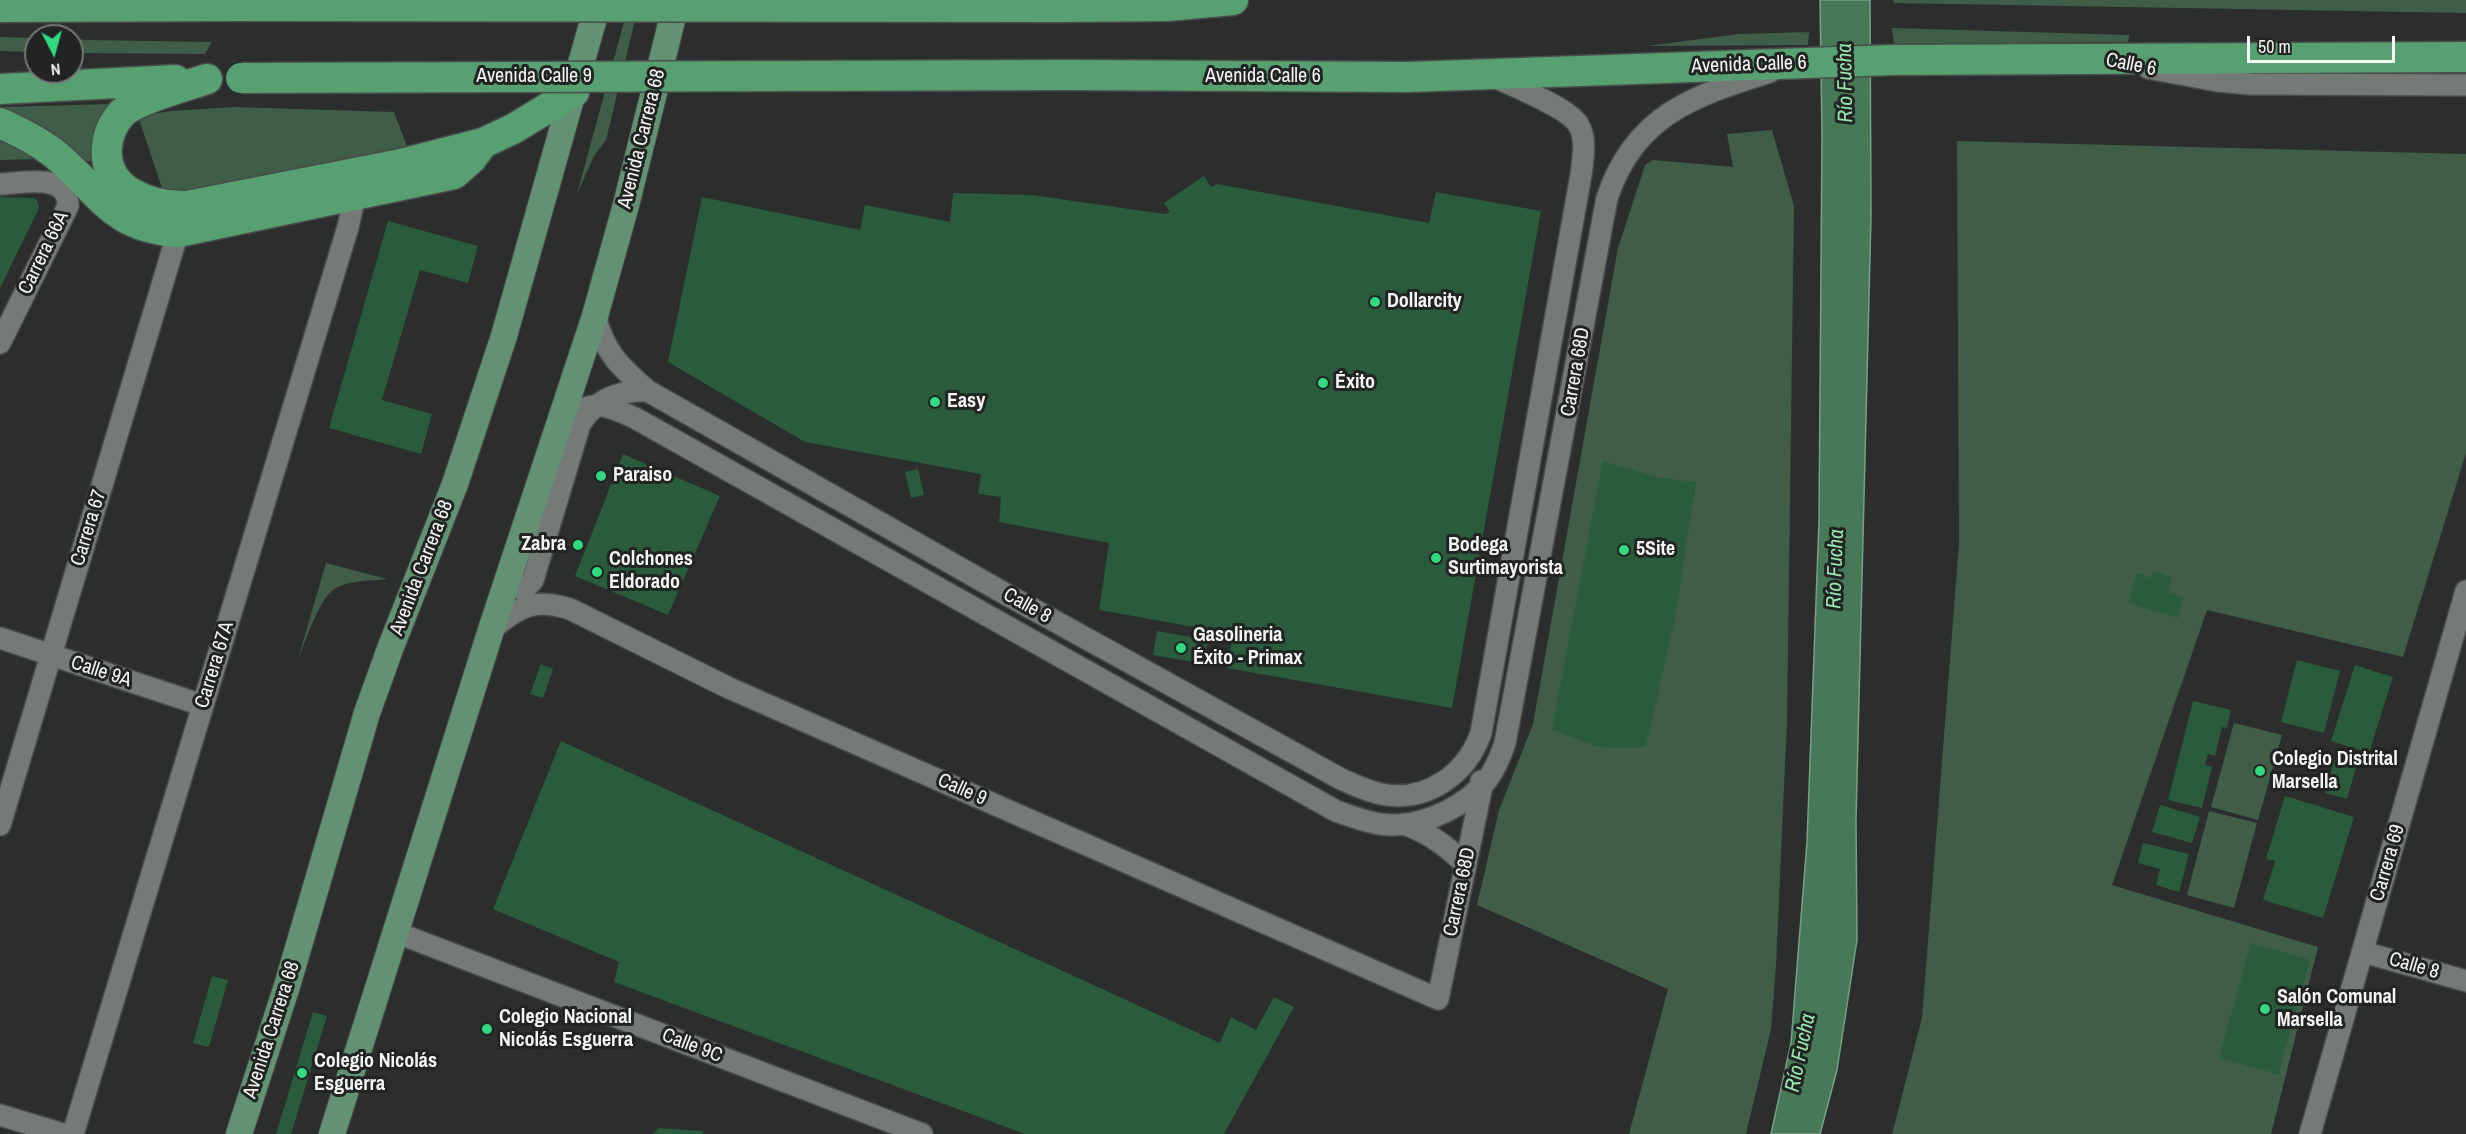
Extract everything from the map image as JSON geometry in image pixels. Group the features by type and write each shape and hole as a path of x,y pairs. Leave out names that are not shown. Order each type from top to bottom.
{"highway":[{"path":"41,0 88,4"},
{"path":"0,7 88,4 1061,6 1233,0"},
{"name":"Avenida Calle 6","path":"1068,75 1376,77 1892,60 2094,57 2466,57"},
{"name":"Avenida Calle 9","path":"0,89 241,78 1068,75"},
{"path":"207,79 135,105 123,113 114,124 108,138 106,152 108,164 112,176 131,193 161,205 188,206 401,164 483,143 513,129 574,92"},
{"path":"0,123 32,139 56,155 122,217 143,226 178,232 453,174 471,159 483,143"}],"main road":[{"name":"Avenida Carrera 68","path":"239,1134 287,986 367,713 454,484 504,336 599,0"},
{"name":"Avenida Carrera 68","path":"333,1134 491,630 595,316 626,205 677,0"}],"street":[{"name":"Calle 6","path":"2094,57 2281,72 2466,74"},
{"name":"Calle 6","path":"2094,57 2217,81 2250,84 2466,86"},
{"name":"Carrera 68D","path":"1482,786 1500,758 1505,743 1607,198 1613,182 1624,160 1638,140 1672,111 1702,94 1802,62"},
{"name":"Carrera 68D","path":"1438,999 1482,786 1478,742 1583,159 1581,131 1569,114 1489,74"},
{"name":"Carrera 66A","path":"0,184 52,182 63,188 68,195 68,206 0,343"},
{"name":"Carrera 67A","path":"74,1134 348,228 355,196"},
{"name":"Carrera 67","path":"0,825 178,232"},
{"name":"Calle 8","path":"595,316 612,357 648,391 992,586 1349,783 1383,794 1401,796 1422,792 1443,783 1456,772 1478,742"},
{"path":"563,417 620,393 648,391"},
{"name":"Calle 8","path":"597,404 635,418 1336,811 1361,821 1382,825 1404,824 1428,819 1454,808 1482,786"},
{"path":"511,573 513,584 518,588 526,588 533,580 580,424 597,404"},
{"name":"Carrera 69","path":"2310,1134 2466,591"},
{"name":"Calle 9","path":"491,630 515,611 532,604 552,603 570,609 729,688 1438,999"},
{"name":"Calle 9A","path":"0,638 202,705"},
{"path":"1404,824 1422,830 1466,865"},
{"name":"Calle 9C","path":"395,932 922,1134"},
{"name":"Calle 8","path":"2363,952 2466,981"},
{"path":"0,1115 63,1134"}],"shaded area":[{"path":"630,0 640,0 606,140 594,156 577,194"},
{"path":"1893,0 2466,0 2466,13 1894,3"},
{"path":"1892,28 2129,35 2128,42 1894,44"},
{"path":"1809,32 1808,45 1647,46 1739,34"},
{"path":"0,37 24,38 24,52 0,51"},
{"path":"84,40 212,42 205,54 84,53"},
{"path":"114,104 96,130 93,144 94,161 75,161 0,108 0,107"},
{"path":"233,107 394,112 409,152 165,197 138,116 171,111"},
{"path":"1772,130 1794,206 1787,721 1771,1029 1746,1134 1629,1134 1668,989 1477,905 1499,810 1533,724 1618,248 1645,165 1653,160 1733,167 1727,134"},
{"path":"0,135 38,159 0,160"},
{"path":"1957,141 2466,154 2466,453 2403,657 2207,610 2112,885 2318,947 2271,1134 1892,1134 1922,1018 1959,544"},
{"path":"326,563 387,579 348,584 330,593 319,610 298,659"},
{"path":"2234,723 2282,735 2258,820 2211,807"},
{"path":"2209,811 2257,823 2234,908 2187,895"}],"water":[{"name":"Río Fucha","path":"1820,0 1870,0 1871,216 1856,820 1857,940 1837,1070 1820,1134 1771,1134 1791,1043 1807,842 1819,521 1822,135"}],"building":[{"path":"1204,176 1211,187 1217,184 1429,223 1436,192 1541,211 1452,708 1227,668 1233,634 1099,610 1109,543 999,522 1001,497 978,494 981,474 805,442 668,362 702,197 860,230 865,205 950,222 953,193 1032,195 1165,214 1170,212 1164,203"},
{"path":"0,197 33,198 37,200 39,208 0,288"},
{"path":"388,221 478,246 468,283 420,270 382,400 432,414 421,454 329,428"},
{"path":"623,454 720,496 668,615 575,576"},
{"path":"1603,461 1660,478 1696,482 1675,618 1646,746 1635,748 1608,748 1581,741 1552,729"},
{"path":"918,469 924,495 911,498 905,472"},
{"path":"2153,571 2172,577 2167,592 2184,597 2178,618 2128,603 2137,573 2151,578"},
{"name":"Gasolineria Éxito - Primax","path":"1157,631 1208,640 1204,664 1153,655"},
{"path":"2297,660 2340,671 2324,733 2281,722"},
{"path":"541,664 553,669 543,698 530,694"},
{"path":"2355,665 2393,677 2369,753 2331,741"},
{"path":"2193,701 2231,710 2227,728 2222,727 2215,756 2208,754 2205,765 2212,767 2202,808 2168,800"},
{"path":"561,741 1220,1043 1231,1017 1256,1030 1274,997 1294,1007 1224,1134 1025,1134 614,982 619,962 493,909"},
{"path":"2337,750 2359,757 2347,799 2325,793"},
{"path":"2285,796 2354,817 2323,918 2263,900 2275,861 2266,859"},
{"path":"2160,805 2200,817 2192,843 2152,832"},
{"path":"2143,843 2189,854 2179,892 2156,885 2160,869 2138,863"},
{"name":"Salón Comunal Marsella","path":"2251,943 2310,960 2278,1074 2219,1058"},
{"path":"212,976 228,980 209,1047 193,1043"},
{"name":"Colegio Nicolás Esguerra","path":"313,1012 327,1016 291,1134 276,1134"},
{"path":"658,1128 704,1131 702,1134 653,1134"}],"place":[{"name":"Dollarcity","path":"1375,302"},
{"name":"Éxito","path":"1323,383"},
{"name":"Easy","path":"935,402"},
{"name":"Paraiso","path":"601,476"},
{"name":"Zabra","path":"578,545"},
{"name":"5Site","path":"1624,550"},
{"name":"Bodega Surtimayorista","path":"1436,558"},
{"name":"Colchones Eldorado","path":"597,572"},
{"name":"Gasolineria Éxito - Primax","path":"1181,648"},
{"name":"Colegio Distrital Marsella","path":"2260,771"},
{"name":"Salón Comunal Marsella","path":"2265,1009"},
{"name":"Colegio Nacional Nicolás Esguerra","path":"487,1029"},
{"name":"Colegio Nicolás Esguerra","path":"302,1073"}]}
